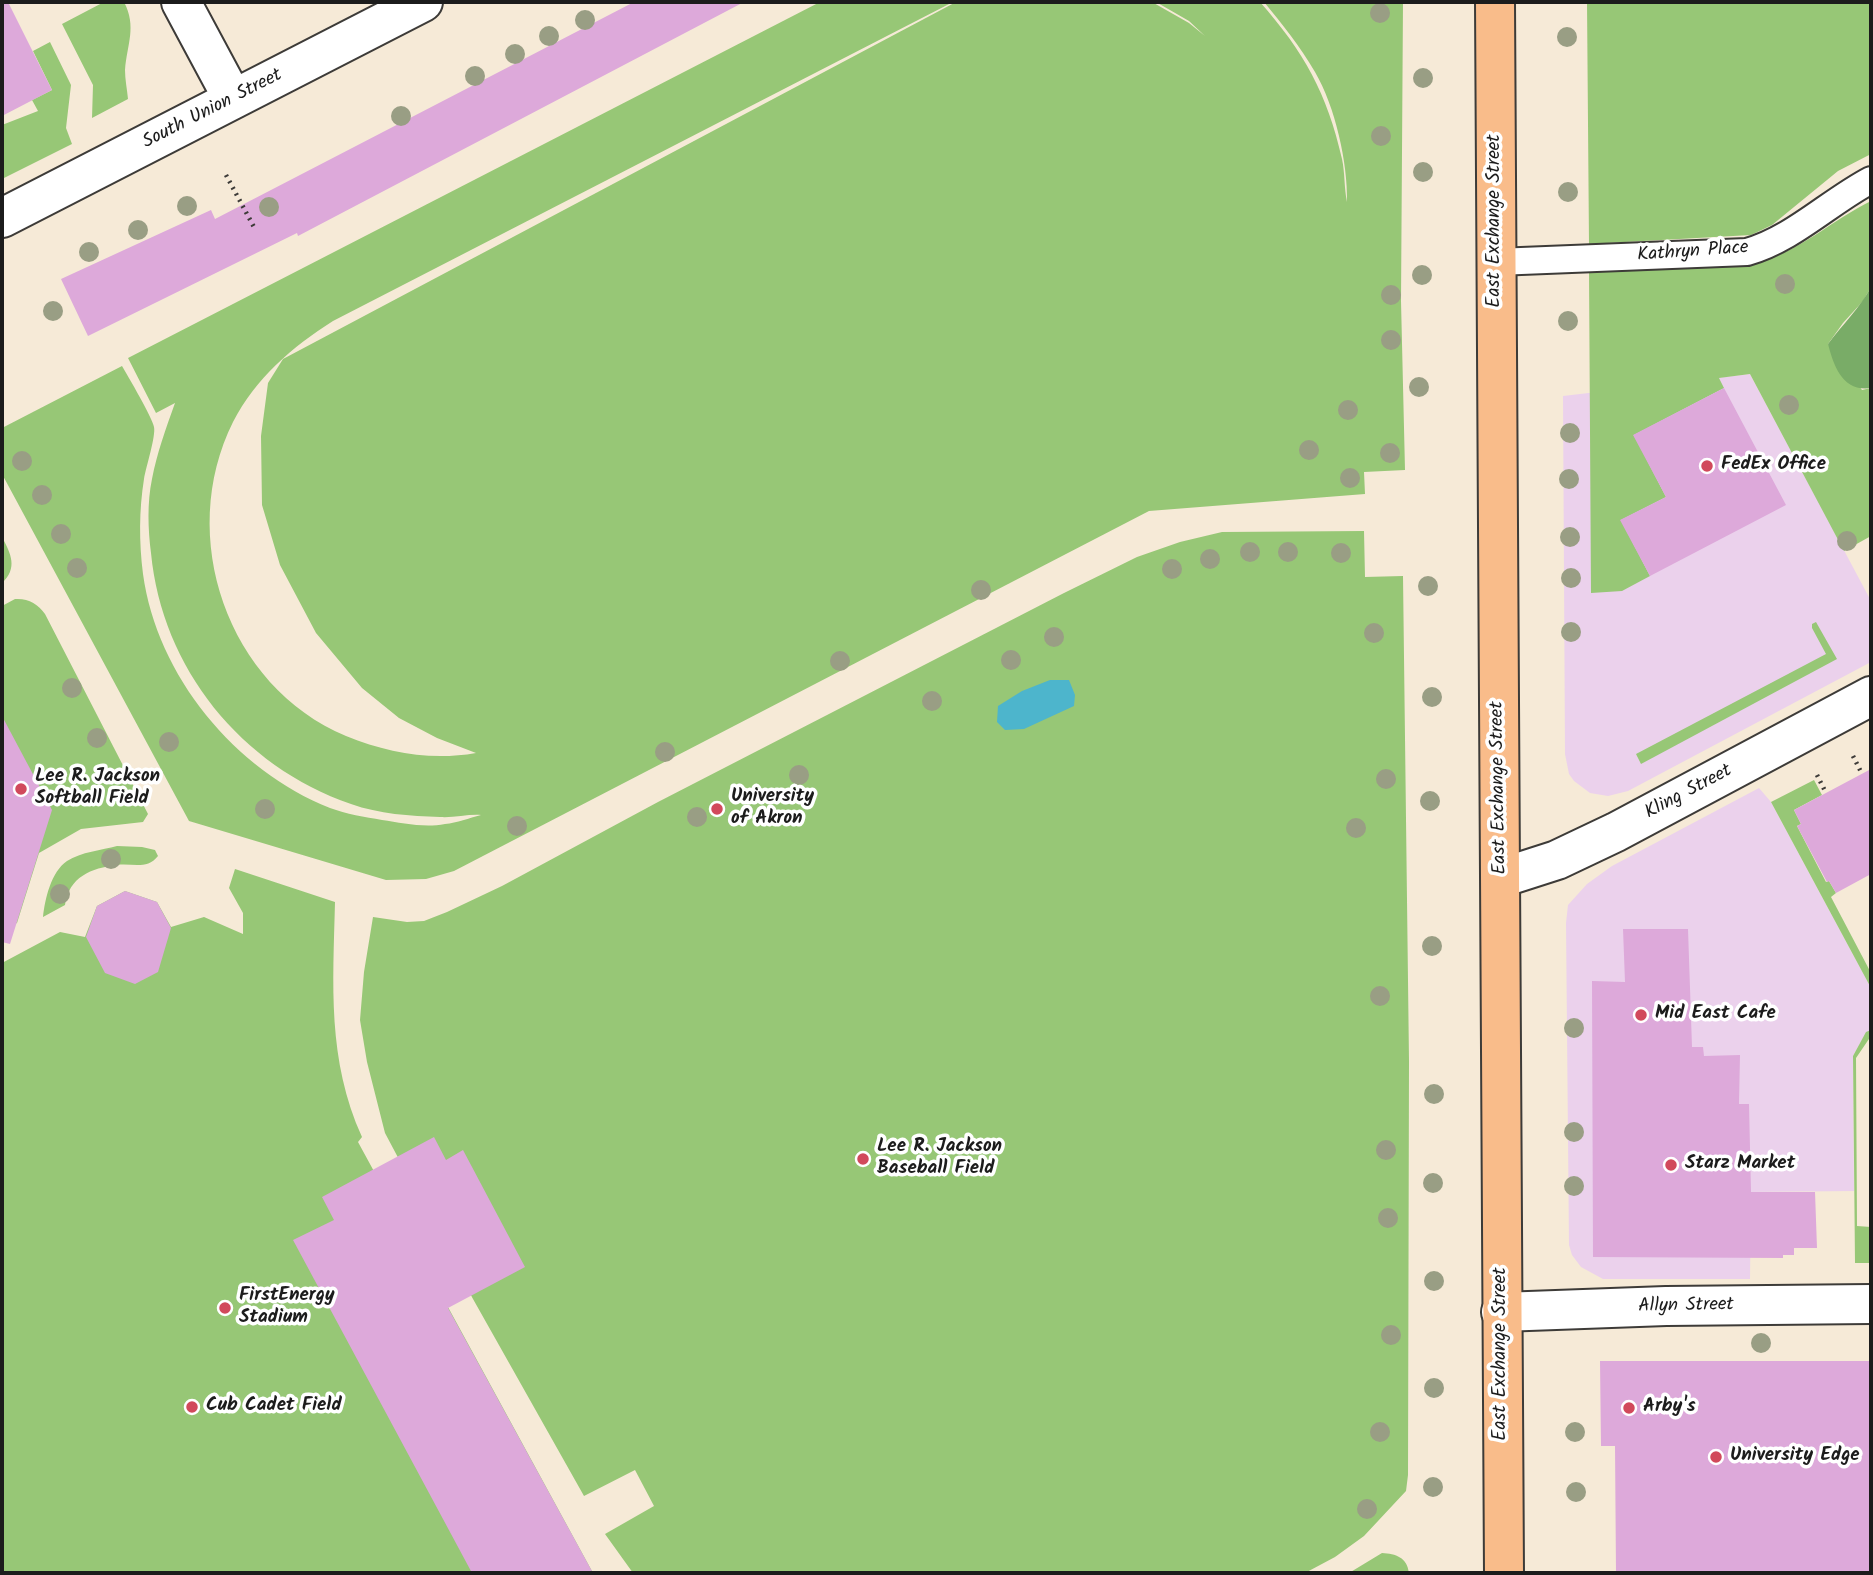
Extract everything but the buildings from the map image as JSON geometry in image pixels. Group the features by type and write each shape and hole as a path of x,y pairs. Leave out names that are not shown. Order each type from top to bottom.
{"main road":[{"name":"East Exchange Street","path":"1495,2 1504,1573"}],"street":[{"path":"181,2 233,99"},
{"name":"South Union Street","path":"2,218 423,2"},
{"name":"Kling Street","path":"1501,878 1557,860 1593,843 1871,696"},
{"name":"Allyn Street","path":"1501,1312 1666,1306 1871,1304"}],"lane":[{"name":"Kathryn Place","path":"1496,262 1746,252 1765,247 1781,238 1850,191 1871,180"}],"path":[{"path":"226,175 256,229"},
{"path":"1852,753 1862,774"},
{"path":"1815,772 1826,793"}],"shaded area":[{"path":"1750,374 1871,601 1871,662 1628,791 1608,796 1590,793 1569,774 1565,754 1563,396"},
{"path":"1759,788 1771,802 1871,988 1871,1030 1866,1033 1853,1056 1854,1191 1751,1192 1750,1279 1603,1279 1581,1267 1572,1255 1569,1245 1568,905 1587,884 1612,866"}],"green space":[{"path":"104,2 124,2 128,11 131,28 125,70 128,99 92,118 93,85 62,24"},
{"path":"820,2 953,2 333,321 303,342 289,353 276,365 242,406 233,422 217,466 210,512 212,558 224,603 243,645 270,682 305,713 346,736 394,751 426,756 476,753 437,738 399,718 362,688 316,633 280,565 262,505 261,436 268,383 283,359 956,2 1152,2 1189,23 1205,36 1189,21 1156,2 1260,2 1301,56 1321,94 1342,159 1347,202 1343,153 1329,101 1303,53 1264,2 1403,2 1401,301 1405,470 1364,472 1365,494 1149,511 454,871 426,879 386,880 189,821 2,474 2,428 122,366 154,427 142,491 140,526 143,574 151,612 183,683 206,715 233,744 263,770 295,791 330,808 421,825 449,823 481,815 406,815 351,804 311,787 275,765 242,738 214,707 190,673 171,635 158,595 151,553 148,516 150,488 175,403 156,413 128,358"},
{"path":"1587,2 1871,2 1871,154 1838,171 1772,225 1751,235 1589,244"},
{"path":"50,42 71,85 66,128 72,144 2,179 2,125 38,111 32,100 52,90 33,51"},
{"path":"1871,201 1871,287 1828,344 1862,390 1871,388 1871,536 1844,551 1750,374 1719,378 1724,388 1634,435 1666,497 1621,520 1650,576 1622,591 1591,593 1589,271 1755,263 1786,252"},
{"path":"1871,287 1871,388 1861,388 1853,386 1841,376 1828,344"},
{"name":"Lee R. Jackson Baseball Field","path":"1364,531 1365,577 1403,576 1409,1061 1406,1491 1364,1536 1335,1557 1305,1573 633,1573 605,1534 654,1506 635,1470 584,1496 473,1299 385,1133 367,1062 360,1020 373,917 407,922 424,921 447,912 1137,557 1180,542 1222,532"},
{"path":"2,537 10,555 11,566 2,583"},
{"path":"15,599 32,602 45,614 148,814 143,822 81,829 39,853 17,923 2,930 2,606"},
{"path":"1816,622 1837,659 1641,764 1636,754 1826,654 1812,628 1812,624"},
{"path":"1814,780 1822,795 1794,810 1801,824 1797,826 1826,882 1829,881 1836,893 1831,897 1871,973 1871,988 1771,802"},
{"path":"117,846 155,850 158,856 149,863 117,865 90,872 71,887 65,905 43,917 50,886 61,866 79,855"},
{"name":"FirstEnergy Stadium","path":"235,869 335,902 335,1021 343,1079 362,1137 358,1142 593,1573 2,1573 2,963 60,932 85,937 97,906 125,891 157,902 171,927 204,917 243,934 243,913 229,888"},
{"path":"1871,1030 1871,1036 1856,1058 1857,1226 1871,1227 1871,1263 1855,1263 1853,1056 1866,1032"},
{"path":"1382,1553 1400,1557 1406,1563 1409,1573 1349,1573"}],"water":[{"path":"1050,680 1069,680 1075,695 1074,706 1024,729 1005,730 997,722 998,706 1022,691"}],"place":[{"name":"FedEx Office","path":"1707,466"},
{"name":"Lee R. Jackson Softball Field","path":"21,789"},
{"name":"University of Akron","path":"717,809"},
{"name":"Mid East Cafe","path":"1641,1015"},
{"name":"Lee R. Jackson Baseball Field","path":"863,1159"},
{"name":"Starz Market","path":"1671,1165"},
{"name":"FirstEnergy Stadium","path":"225,1308"},
{"name":"Cub Cadet Field","path":"192,1407"},
{"name":"Arby's","path":"1629,1408"},
{"name":"University Edge","path":"1716,1457"}]}
